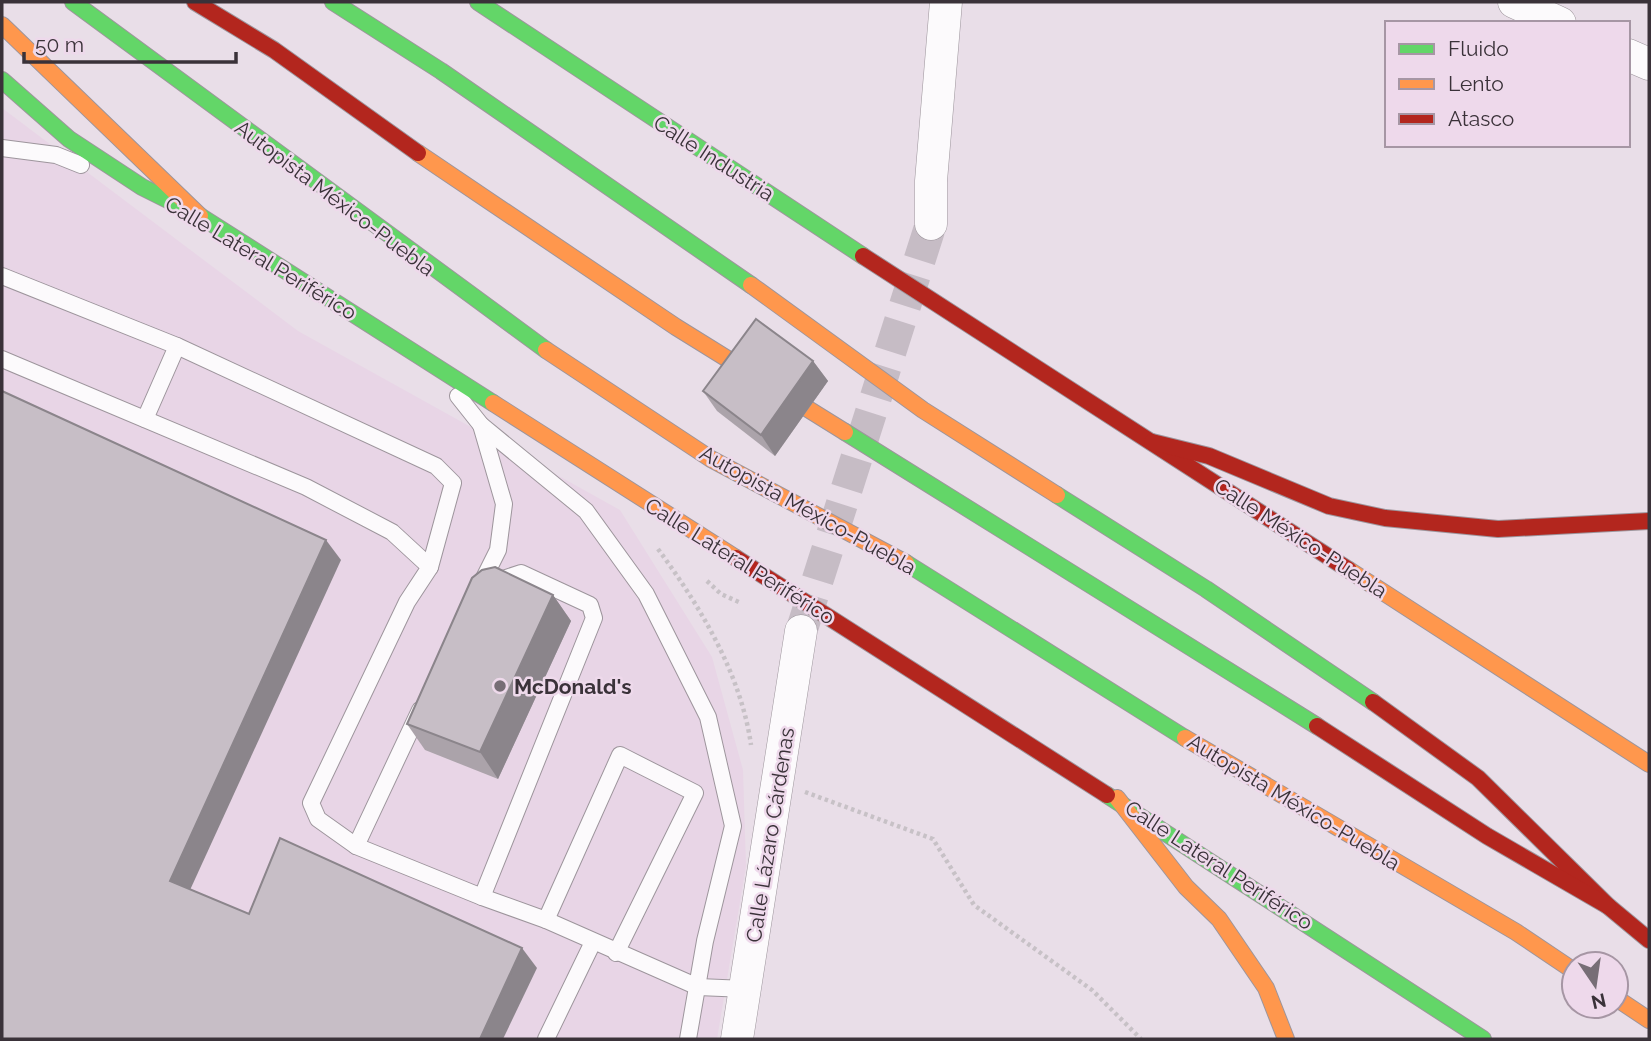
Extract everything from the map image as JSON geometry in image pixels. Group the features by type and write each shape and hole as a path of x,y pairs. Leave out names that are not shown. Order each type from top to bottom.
{"main road":[{"name":"Autopista México-Puebla","path":"73,2 512,328 711,459 916,569 1193,743 1516,932 1560,962"},
{"path":"195,2 275,50 434,164 687,334 1293,711 1487,836 1608,906"},
{"path":"332,2 441,71 747,282 923,410 1206,589 1381,708 1478,778 1608,906 1649,940"},
{"name":"Calle Industria","path":"478,2 951,314"},
{"path":"2,25 200,216"},
{"name":"Calle Lateral Periférico","path":"2,80 69,139 142,187 200,216 1117,798 1483,1039"},
{"name":"Calle México-Puebla","path":"951,314 1649,764"},
{"path":"1152,442 1209,457 1254,478 1346,511 1394,519 1439,526 1550,530 1649,521"},
{"path":"1117,798 1186,887 1219,919 1266,988 1286,1039"},
{"path":"1630,1007 1649,1020"}],"street":[{"path":"931,224 930,181 946,2"},
{"path":"1514,2 1556,21"},
{"path":"1630,56 1649,64"},
{"name":"Calle Lázaro Cárdenas","path":"737,1039 802,631"}],"lane":[{"path":"2,148 56,155 142,187"},
{"path":"2,276 177,346 436,466 453,483 430,567 407,602 312,803 318,819 356,846 546,920 615,953 698,987 747,989"},
{"path":"145,419 177,346"},
{"path":"2,359 331,500 392,532 430,567"},
{"path":"432,365 481,425 586,511 646,594 708,717 733,826 705,941 688,1039"},
{"path":"481,425 504,504 498,550 472,606 503,579 522,573 590,605 594,618 482,897"},
{"path":"356,846 429,691"},
{"path":"546,920 620,755 695,793 615,953"},
{"path":"546,1039 593,942"}],"shaded area":[{"path":"2,108 298,331 620,510 712,657 743,770 746,866 717,1039 2,1039"}],"building":[{"path":"756,319 813,361 761,435 703,391"},
{"path":"2,391 326,540 170,881 249,914 280,838 522,948 480,1039 2,1039"},
{"path":"495,567 553,595 480,752 407,724 472,578 482,570"}],"tunnel":[{"path":"803,626 931,224"}],"traffic: fast":[{"path":"73,2 546,350"},
{"path":"333,2 441,71 751,285"},
{"path":"478,2 863,256"},
{"path":"2,80 69,139 142,187 200,216 493,403"},
{"path":"845,432 1317,726"},
{"path":"1057,495 1206,589 1373,702"},
{"path":"906,563 1185,738"},
{"path":"1107,795 1483,1039"}],"traffic: slow":[{"path":"2,25 200,216"},
{"path":"418,153 676,327 845,432"},
{"path":"751,285 923,410 1057,495"},
{"path":"546,350 711,459 906,563"},
{"path":"493,403 736,558"},
{"path":"1349,570 1649,764"},
{"path":"1185,738 1516,932 1560,962"},
{"path":"1117,798 1186,887 1219,919 1266,988 1286,1039"},
{"path":"1630,1007 1649,1020"}],"traffic: jam":[{"path":"195,2 274,50 418,153"},
{"path":"863,256 1349,570"},
{"path":"1152,442 1209,456 1329,506 1385,518 1498,529 1649,521"},
{"path":"736,558 1107,795"},
{"path":"1373,702 1478,778 1608,906 1649,940"},
{"path":"1317,726 1487,836 1608,906"}],"place":[{"name":"McDonald's","path":"500,686"}]}
